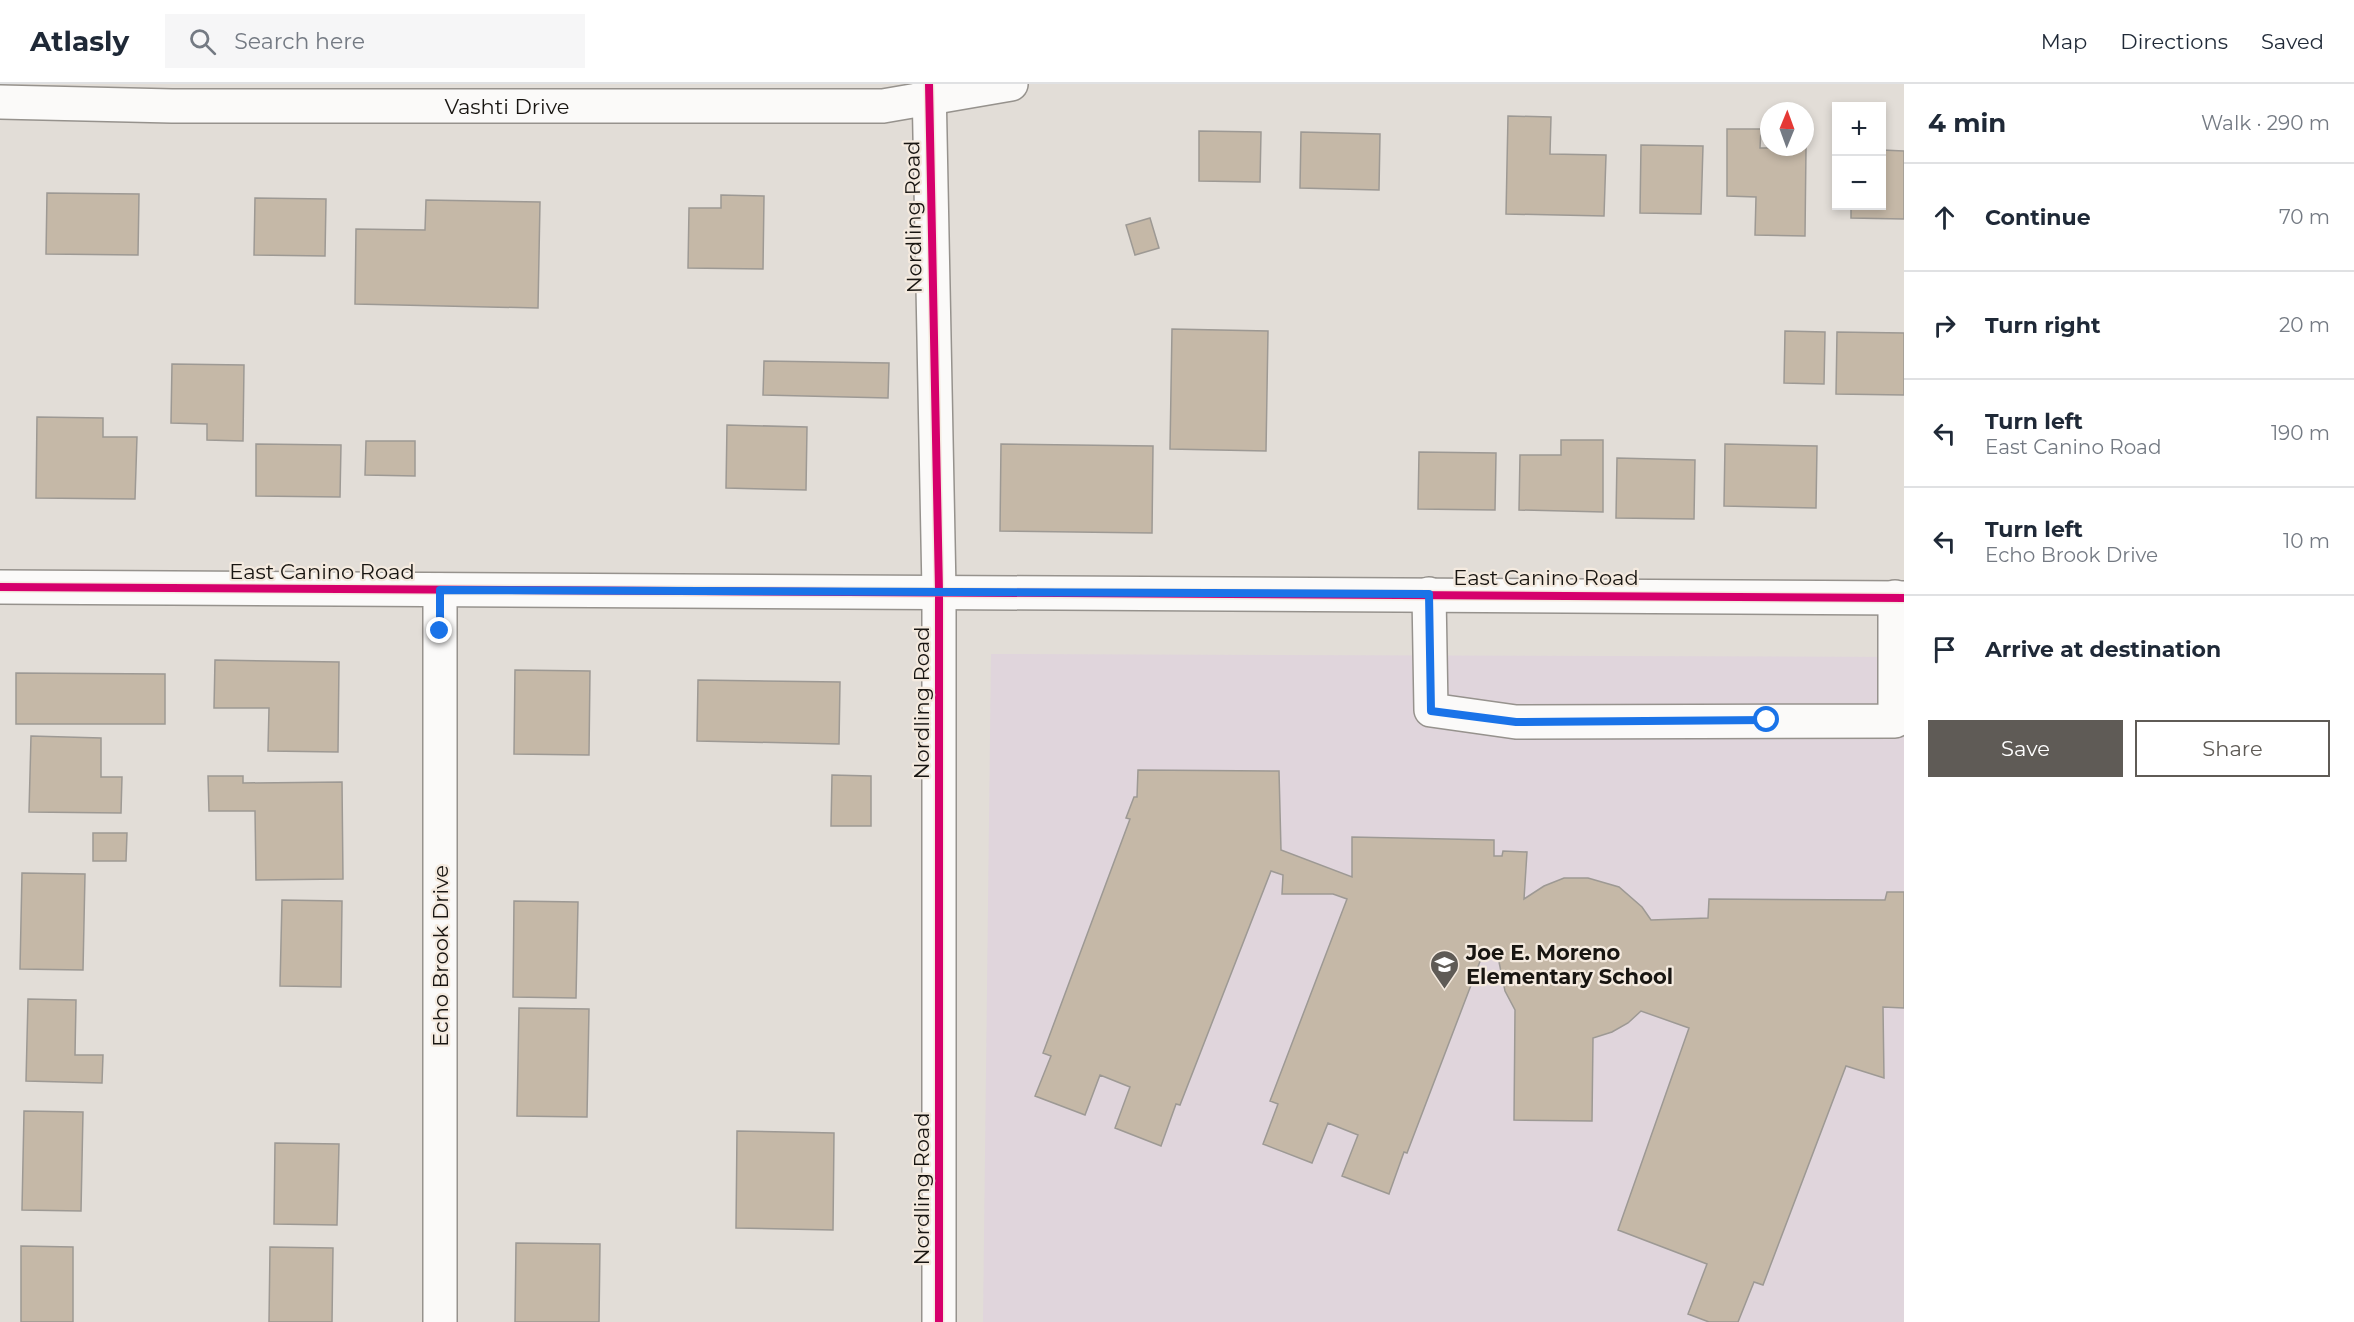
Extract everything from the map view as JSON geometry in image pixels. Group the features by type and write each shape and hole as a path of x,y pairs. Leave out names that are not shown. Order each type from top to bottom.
{"street":[{"name":"Vashti Drive","path":"0,102 172,106 883,106 929,92 1011,84"},
{"name":"Nordling Road","path":"929,92 939,591 939,1322"},
{"name":"East Canino Road","path":"0,587 1900,597"},
{"name":"Echo Brook Drive","path":"440,590 440,1322"},
{"path":"1429,594 1431,711 1516,722 1900,721 1900,597"}],"shaded area":[{"name":"Joe E. Moreno Elementary School","path":"991,654 1904,657 1904,1322 983,1322"}],"building":[{"path":"1508,116 1551,117 1550,154 1606,155 1604,216 1506,214"},
{"path":"1727,129 1760,129 1760,156 1806,156 1805,236 1755,235 1756,197 1727,196"},
{"path":"1199,131 1261,132 1260,182 1199,181"},
{"path":"1301,132 1380,134 1379,190 1300,188"},
{"path":"1641,145 1703,146 1701,214 1640,213"},
{"path":"1886,150 1904,151 1904,219 1851,218 1851,210 1886,210"},
{"path":"47,193 139,194 138,255 46,254"},
{"path":"721,195 764,196 763,269 688,268 689,208 721,208"},
{"path":"255,198 326,199 325,256 254,255"},
{"path":"426,200 540,202 538,308 355,304 356,229 425,230"},
{"path":"1150,218 1159,248 1135,255 1126,225"},
{"path":"1172,329 1268,331 1266,451 1170,449"},
{"path":"1785,331 1825,332 1824,384 1784,383"},
{"path":"1837,332 1904,333 1904,395 1836,394"},
{"path":"764,361 889,363 888,398 763,395"},
{"path":"172,364 244,365 243,441 207,440 207,424 171,423"},
{"path":"37,417 103,418 103,437 137,437 135,499 36,498"},
{"path":"727,425 807,427 806,490 726,488"},
{"path":"1561,440 1603,440 1603,512 1519,510 1520,455 1561,455"},
{"path":"366,441 415,441 415,476 365,475"},
{"path":"256,444 341,445 340,497 256,496"},
{"path":"1001,444 1153,446 1152,533 1000,531"},
{"path":"1725,444 1817,446 1816,508 1724,506"},
{"path":"1419,452 1496,453 1495,510 1418,509"},
{"path":"1617,458 1695,460 1694,519 1616,518"},
{"path":"215,660 339,662 338,752 268,751 269,708 214,708"},
{"path":"515,670 590,671 589,755 514,754"},
{"path":"16,673 165,674 165,724 16,724"},
{"path":"698,680 840,682 839,744 697,741"},
{"path":"31,736 101,738 101,777 122,777 121,813 29,812"},
{"path":"1138,770 1279,771 1281,850 1352,877 1352,837 1494,840 1494,856 1502,856 1503,851 1527,852 1524,899 1544,886 1564,878 1588,878 1619,887 1642,907 1651,920 1708,918 1709,899 1885,900 1887,892 1904,892 1904,1008 1883,1007 1884,1078 1846,1066 1763,1285 1754,1282 1738,1322 1709,1322 1688,1314 1707,1264 1618,1230 1689,1028 1641,1011 1628,1023 1612,1032 1593,1038 1592,1121 1514,1120 1515,1010 1505,991 1498,957 1484,951 1407,1153 1404,1152 1389,1194 1342,1176 1358,1135 1328,1123 1312,1163 1263,1144 1278,1104 1270,1101 1347,899 1333,894 1282,894 1283,875 1271,871 1180,1105 1176,1104 1161,1146 1115,1128 1130,1087 1100,1075 1085,1115 1035,1096 1051,1056 1043,1053 1130,819 1126,818 1134,797 1137,797"},
{"path":"832,775 871,776 871,826 831,826"},
{"path":"208,776 243,776 243,783 342,782 343,879 256,880 255,811 209,811"},
{"path":"93,833 127,833 126,861 93,861"},
{"path":"22,873 85,874 83,970 20,969"},
{"path":"282,900 342,901 341,987 280,986"},
{"path":"514,901 578,902 576,998 513,997"},
{"path":"28,999 76,1000 75,1055 103,1055 102,1083 26,1081"},
{"path":"519,1008 589,1009 587,1117 517,1116"},
{"path":"24,1111 83,1112 81,1211 22,1210"},
{"path":"737,1131 834,1133 833,1230 736,1228"},
{"path":"275,1143 339,1144 337,1225 274,1224"},
{"path":"516,1243 600,1244 599,1322 515,1322"},
{"path":"21,1246 73,1247 73,1322 21,1322"},
{"path":"270,1247 333,1248 332,1322 269,1322"}],"cycle path":[{"path":"929,84 939,591 939,1322"},
{"path":"0,587 1904,598"}],"place":[{"name":"Joe E. Moreno Elementary School","path":"1445,990"}],"route":[{"path":"440,631 440,590 1429,594 1431,711 1516,722 1767,720"}]}
